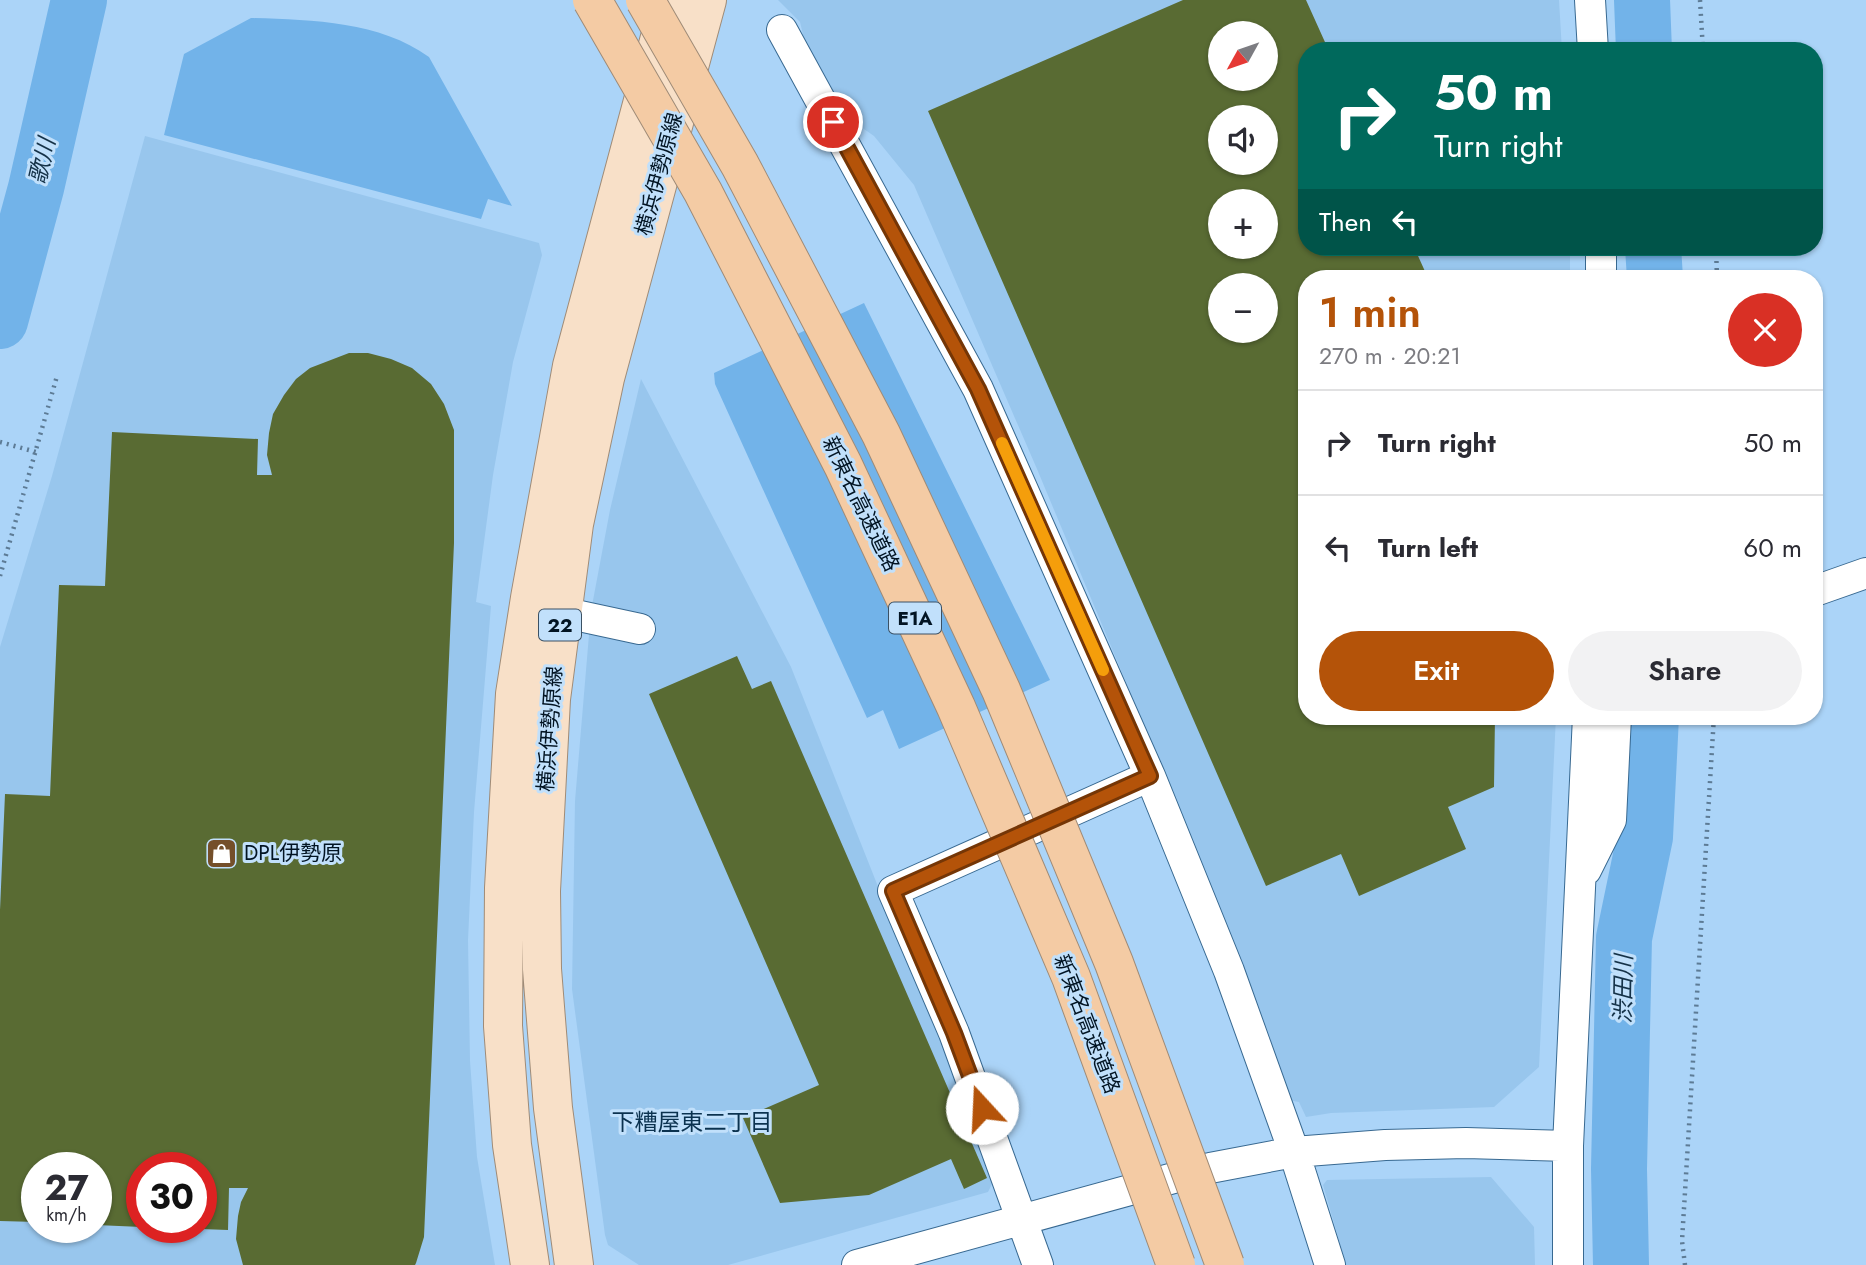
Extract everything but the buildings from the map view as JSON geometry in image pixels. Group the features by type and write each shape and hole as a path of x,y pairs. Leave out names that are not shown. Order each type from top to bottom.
{"highway":[{"name":"新東名高速道路","path":"592,0 709,204 843,465 957,707 1071,977 1176,1265"},
{"name":"E1A","path":"645,0 740,164 874,422 1001,690 1114,963 1225,1265"}],"main road":[{"name":"横浜伊勢原線","path":"530,1265 512,1145 503,1026 504,888 515,694 572,366 670,0"},
{"name":"横浜伊勢原線","path":"574,1265 553,1108 542,943 541,891 551,698 574,524 605,378 707,0"}],"street":[{"path":"1590,0 1592,42"},
{"path":"782,30 978,389 1150,776 1229,971 1294,1152 1330,1265"},
{"path":"1823,589 1866,573"},
{"path":"561,612 640,629"},
{"path":"1567,1265 1568,1146 1588,725"},
{"path":"1581,879 1611,820 1616,725"},
{"path":"1038,1265 954,1033 893,891 1150,776"},
{"path":"857,1265 1210,1168 1294,1152 1385,1145 1465,1143 1568,1146"}],"path":[{"path":"1700,0 1702,42"},
{"path":"0,576 57,376"},
{"path":"0,442 36,452"},
{"path":"1685,1265 1682,1241 1713,725"}],"shaded area":[{"path":"778,0 1559,0 1561,42 1298,42 1298,256 1570,256 1570,270 1298,270 1298,725 1556,725 1539,1067 1494,1107 1331,1113 1306,1117 1299,1102 1288,1100 1163,771 1037,469 914,185 874,136 848,118 807,51 800,22"},
{"path":"251,18 321,22 367,29 409,45 429,57 512,206 488,199 481,219 164,135 184,54"},
{"name":"DPL伊勢原","path":"145,136 539,243 542,255 513,362 493,475 476,602 491,606 474,812 468,940 470,1061 477,1157 495,1265 0,1265 0,647 52,476"},
{"path":"864,303 1050,680 899,749 883,710 867,718 715,384 714,373"},
{"path":"641,379 791,667 877,884 942,1036 995,1178 988,1192 728,1265 639,1265 608,1245 572,989 575,801 591,611 610,510"},
{"path":"1491,1177 1534,1227 1535,1265 1346,1265 1323,1185 1327,1180"}],"waterway":[{"name":"歌川","path":"0,321 36,188 79,0"},
{"name":"渋田川","path":"1642,0 1644,42"},
{"name":"渋田川","path":"1654,256 1654,270"},
{"name":"渋田川","path":"1621,1265 1619,1169 1624,938 1645,837 1651,725"}],"slow traffic":[{"path":"1002,443 1103,670"}],"place":[{"name":"DPL伊勢原","path":"221,853"}],"district":[{"name":"下糟屋東二丁目","path":"692,1122"}],"route":[{"path":"833,122 978,389 1150,776 893,891 954,1033 982,1108"}]}
